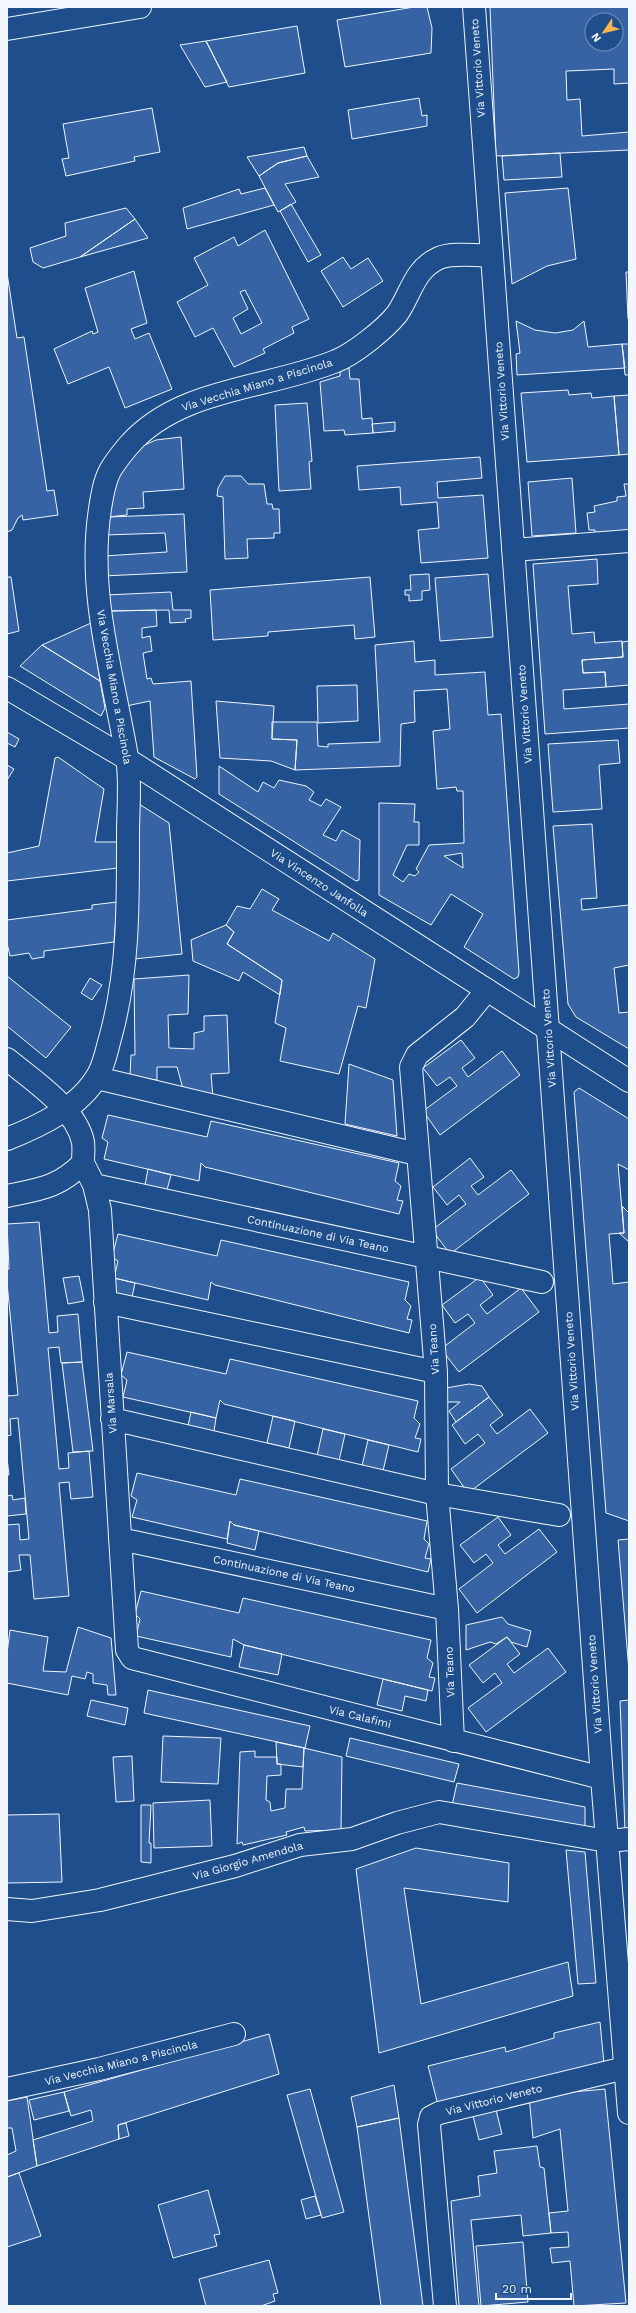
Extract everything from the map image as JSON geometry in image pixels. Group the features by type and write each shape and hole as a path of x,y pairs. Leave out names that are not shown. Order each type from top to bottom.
{"street":[{"path":"7,29 140,7"},
{"name":"Via Vittorio Veneto","path":"474,7 602,1778 629,2113"},
{"name":"Via Vecchia Miano a Piscinola","path":"7,1139 71,1105 97,1078 119,1004 127,948 129,895 127,760 110,672 97,572 95,538 103,492 111,469 130,445 151,423 174,410 210,398 300,374 339,360 379,332 396,315 424,266 442,256 492,255"},
{"path":"513,550 629,541"},
{"name":"Via Vincenzo Janfolla","path":"7,688 127,760 629,1081"},
{"name":"Via Teano","path":"452,1741 447,1609 437,1494 436,1372 417,1154 412,1062 417,1055 465,1017 487,990"},
{"path":"7,1058 71,1105 83,1142 83,1163 69,1177 50,1186 7,1196"},
{"path":"97,1078 417,1154"},
{"name":"Via Marsala","path":"83,1163 94,1185 100,1210 127,1645"},
{"name":"Continuazione di Via Teano","path":"94,1185 542,1282"},
{"path":"105,1302 436,1372"},
{"path":"112,1420 437,1494 559,1515"},
{"name":"Continuazione di Via Teano","path":"120,1539 447,1609"},
{"name":"Via Calafimi","path":"127,1645 132,1658 139,1661 602,1778"},
{"name":"Via Giorgio Amendola","path":"7,1909 32,1911 66,1907 100,1900 235,1866 300,1845 352,1839 397,1823 439,1812 607,1841 629,1840"},
{"name":"Via Vecchia Miano a Piscinola","path":"7,2089 99,2070 234,2034"},
{"name":"Via Vittorio Veneto","path":"445,2306 429,2125 431,2117 439,2113 625,2068"}],"building":[{"path":"414,7 427,7 432,28 431,53 345,67 337,20"},
{"path":"490,7 629,7 629,83 614,84 614,69 566,71 567,100 580,99 582,136 629,132 629,150 496,156"},
{"path":"297,26 305,73 229,87 206,41"},
{"path":"206,41 227,82 205,87 180,45"},
{"path":"419,98 422,116 427,115 427,126 352,139 348,110"},
{"path":"152,108 160,152 134,157 135,161 66,176 62,159 69,158 63,124"},
{"path":"304,147 307,156 278,163 259,176 247,157"},
{"path":"560,153 562,177 504,180 502,156"},
{"path":"307,156 319,177 285,184 296,202 278,212 259,176 278,163"},
{"path":"265,188 274,205 187,229 183,208 239,189 241,194"},
{"path":"568,188 576,259 547,266 512,284 505,193"},
{"path":"291,204 321,255 308,262 280,211"},
{"path":"126,208 135,219 80,257 43,268 33,262 30,248 66,236 65,223"},
{"path":"135,219 148,238 80,257"},
{"path":"265,230 309,319 292,327 294,333 263,349 265,353 234,367 213,328 195,337 177,302 208,285 194,258 234,237 238,246","holes":["245,290 262,323 241,334 233,318 248,309 240,292"]},
{"path":"343,257 351,269 368,258 383,281 343,307 321,271"},
{"path":"134,271 147,323 131,329 135,339 149,333 172,389 125,408 109,367 68,384 54,349 92,331 93,334 98,332 85,288"},
{"path":"626,272 629,272 629,319 628,319"},
{"path":"7,273 17,338 24,337 47,491 54,490 58,515 23,520 22,515 18,518 12,530 7,532"},
{"path":"516,321 535,330 555,333 573,330 584,321 588,347 622,344 625,368 517,375 516,354 520,353"},
{"path":"622,344 629,344 629,375 625,375"},
{"path":"349,368 350,379 359,379 362,419 372,418 373,433 345,435 344,430 324,431 320,382 340,376 340,369"},
{"path":"568,390 569,395 591,393 592,398 614,396 619,455 527,462 521,393"},
{"path":"629,395 629,454 619,455 614,396"},
{"path":"307,403 312,461 309,462 311,489 279,491 275,405"},
{"path":"395,422 395,431 373,433 372,424"},
{"path":"181,437 184,489 143,492 144,508 127,509 127,515 108,517 116,482 129,459 140,447 156,440"},
{"path":"480,457 482,478 437,482 438,498 483,495 488,558 421,563 418,530 439,528 437,502 401,505 400,487 359,490 357,466"},
{"path":"225,476 241,476 248,484 264,484 267,504 272,504 273,509 279,509 280,533 274,533 274,538 247,539 248,558 225,559 223,497 217,496 218,488"},
{"path":"572,478 576,533 532,536 528,482"},
{"path":"624,484 629,484 629,532 595,535 595,530 589,530 587,513 595,512 594,506 617,501 617,497 626,496"},
{"path":"184,514 187,572 103,576 104,556 167,552 165,533 105,535 109,517"},
{"path":"597,559 598,584 568,586 572,634 594,632 595,643 622,641 623,657 582,660 583,673 605,672 606,687 563,690 564,709 629,704 629,728 545,734 533,564"},
{"path":"429,574 430,590 422,591 422,600 409,601 409,595 405,595 405,590 411,590 410,575"},
{"path":"488,574 493,637 440,641 435,578"},
{"path":"7,577 11,577 19,631 7,634"},
{"path":"370,577 375,637 355,639 354,625 268,632 268,636 213,640 210,590"},
{"path":"171,592 173,610 191,610 191,618 185,619 186,622 170,623 169,610 108,611 106,595"},
{"path":"156,610 157,626 142,628 142,638 150,636 152,651 143,653 147,679 151,678 153,684 191,681 197,777 195,779 154,757 150,701 126,706 108,611"},
{"path":"91,623 100,681 42,645"},
{"path":"414,641 415,662 435,660 435,675 485,672 488,715 501,714 519,973 518,977 514,979 464,947 483,914 451,894 431,925 379,895 379,803 415,804 414,822 419,822 419,845 407,845 393,875 403,882 409,874 415,876 419,872 416,869 429,845 464,843 463,791 457,791 456,787 437,789 433,731 450,729 447,689 414,691 415,722 401,724 400,766 295,770 297,740 272,739 272,722 317,722 318,746 328,747 328,744 380,742 375,645","holes":["462,853 463,868 444,856"]},
{"path":"629,641 629,685 606,687 605,672 583,673 582,660 623,657 622,642"},
{"path":"42,645 100,681 105,708 101,716 20,666"},
{"path":"357,685 358,721 318,723 317,686"},
{"path":"216,701 274,706 272,739 297,740 295,770 271,761 220,758"},
{"path":"7,732 19,739 15,747 7,743"},
{"path":"618,740 620,763 599,765 602,809 553,812 548,744"},
{"path":"58,757 104,789 95,842 119,842 118,868 7,881 7,853 39,846 55,758"},
{"path":"7,765 14,769 7,780"},
{"path":"219,766 258,792 263,782 274,788 279,780 306,786 314,792 309,800 321,806 326,799 341,807 323,835 336,841 342,830 360,840 359,880 356,881 219,794"},
{"path":"139,804 169,823 182,954 134,959"},
{"path":"592,824 597,898 581,899 582,910 629,905 629,965 614,968 619,1013 629,1012 629,1049 576,1017 568,1004 553,826"},
{"path":"262,889 279,899 272,910 329,941 333,933 375,959 366,1008 358,1006 339,1074 280,1061 286,1028 275,1023 282,980 227,944 234,932 226,925 237,906 250,909"},
{"path":"117,902 114,942 44,951 44,957 32,959 29,953 10,956 7,943 7,920 92,909 92,905"},
{"path":"226,925 234,932 227,944 282,980 280,995 243,972 239,981 193,961 191,940"},
{"path":"189,975 188,1014 168,1015 169,1048 194,1049 194,1033 204,1031 204,1016 227,1015 229,1073 211,1074 213,1098 183,1089 177,1067 157,1067 157,1080 130,1076 131,1055 135,1055 134,979"},
{"path":"7,976 71,1027 46,1058 7,1026"},
{"path":"90,978 102,985 92,1000 81,993"},
{"path":"461,1040 475,1058 462,1068 468,1077 502,1051 520,1075 440,1135 423,1111 457,1086 450,1077 437,1086 423,1068"},
{"path":"349,1064 393,1080 397,1136 345,1124"},
{"path":"579,1088 629,1119 629,1170 618,1164 624,1233 609,1234 613,1284 629,1282 629,1521 606,1513 574,1092"},
{"path":"108,1115 207,1137 211,1121 399,1163 395,1181 401,1186 397,1200 403,1201 399,1214 205,1167 201,1163 199,1181 104,1159 108,1142 102,1138"},
{"path":"470,1158 484,1177 471,1186 478,1195 511,1170 529,1194 450,1254 432,1230 466,1204 459,1195 447,1205 433,1187"},
{"path":"148,1169 171,1175 167,1190 145,1185"},
{"path":"622,1206 629,1213 629,1242 619,1233 624,1233"},
{"path":"39,1222 49,1333 58,1332 57,1316 78,1314 82,1362 61,1363 59,1347 48,1348 59,1469 69,1468 68,1453 89,1451 93,1497 71,1499 69,1482 59,1483 69,1596 34,1599 30,1555 19,1555 21,1570 7,1572 7,1525 19,1524 20,1540 29,1539 18,1418 10,1419 11,1435 7,1436 7,1390 8,1396 18,1395 7,1283 7,1269 9,1269 7,1224"},
{"path":"118,1234 217,1256 221,1240 409,1282 405,1300 411,1306 407,1319 412,1320 409,1333 215,1285 211,1282 208,1300 114,1278 118,1261 112,1257"},
{"path":"79,1276 84,1301 68,1304 63,1278"},
{"path":"480,1277 493,1295 480,1305 487,1314 521,1288 539,1312 459,1372 441,1349 475,1323 468,1314 455,1323 442,1305"},
{"path":"114,1278 135,1283 131,1302 112,1298"},
{"path":"127,1352 226,1374 230,1359 418,1401 414,1418 420,1424 415,1438 421,1439 418,1452 224,1404 220,1400 216,1418 123,1397 127,1380 121,1375"},
{"path":"82,1362 93,1451 73,1452 62,1363"},
{"path":"469,1384 482,1386 489,1397 456,1422 449,1411 460,1402 447,1402 446,1388"},
{"path":"489,1397 503,1415 490,1425 497,1434 530,1409 548,1433 468,1493 451,1469 485,1443 478,1434 465,1444 452,1425"},
{"path":"191,1412 216,1418 214,1431 188,1426"},
{"path":"273,1416 295,1421 289,1448 267,1443"},
{"path":"323,1429 345,1434 339,1461 317,1456"},
{"path":"368,1440 389,1445 383,1471 362,1466"},
{"path":"7,1458 9,1475 7,1475"},
{"path":"137,1473 236,1495 240,1479 427,1521 424,1539 429,1544 425,1558 431,1559 428,1572 234,1525 230,1521 227,1539 132,1517 137,1500 131,1496"},
{"path":"12,1495 13,1500 25,1498 26,1514 7,1516 7,1496"},
{"path":"498,1517 511,1535 498,1545 505,1554 539,1529 557,1552 477,1613 459,1589 493,1563 486,1554 474,1563 460,1545"},
{"path":"230,1521 234,1525 259,1531 255,1550 227,1543"},
{"path":"629,1539 629,1671 618,1540"},
{"path":"141,1591 239,1613 243,1598 431,1640 427,1658 433,1663 429,1677 435,1678 432,1691 244,1645 233,1639 231,1657 136,1636 140,1619 135,1614"},
{"path":"502,1617 508,1624 531,1631 527,1647 511,1642 507,1637 496,1644 490,1642 466,1650 466,1625"},
{"path":"78,1627 111,1638 116,1695 108,1695 107,1685 93,1683 93,1674 87,1672 85,1679 72,1676 68,1695 7,1683 7,1653 10,1630 48,1637 43,1671 66,1672"},
{"path":"507,1637 520,1654 507,1664 514,1673 548,1648 566,1672 486,1732 468,1708 502,1683 495,1673 483,1683 469,1665"},
{"path":"244,1645 282,1654 278,1675 239,1667"},
{"path":"383,1679 428,1690 426,1701 405,1696 402,1711 377,1705"},
{"path":"148,1690 310,1726 305,1748 144,1713"},
{"path":"91,1700 128,1708 125,1725 87,1716"},
{"path":"629,1700 629,1831 625,1831 620,1701"},
{"path":"163,1736 221,1738 218,1784 161,1782"},
{"path":"350,1738 459,1764 454,1782 346,1756"},
{"path":"276,1742 304,1748 303,1767 277,1764"},
{"path":"304,1748 342,1757 341,1830 305,1831 304,1827 286,1832 287,1835 243,1845 242,1842 237,1844 240,1752 255,1751 255,1757 277,1757 277,1764 281,1764 281,1775 267,1776 266,1800 270,1802 271,1811 285,1808 286,1789 302,1789"},
{"path":"132,1756 134,1801 116,1802 113,1757"},
{"path":"457,1783 585,1807 585,1830 452,1806"},
{"path":"210,1800 212,1846 154,1848 153,1803"},
{"path":"141,1805 151,1805 149,1843 151,1843 151,1863 141,1862"},
{"path":"59,1814 62,1882 7,1883 7,1815"},
{"path":"416,1848 509,1863 508,1902 404,1888 421,2004 568,1962 573,1996 379,2053 356,1869"},
{"path":"566,1850 585,1852 596,1983 578,1984"},
{"path":"600,2022 604,2064 438,2105 428,2066 505,2047 506,2052 554,2038 554,2033"},
{"path":"269,2034 279,2074 118,2125 119,2139 37,2166 33,2140 93,2121 91,2110 71,2116 64,2092"},
{"path":"394,2085 399,2118 357,2127 351,2097"},
{"path":"310,2089 344,2212 322,2218 287,2095"},
{"path":"605,2089 626,2303 574,2306 570,2261 552,2263 550,2248 569,2247 568,2232 551,2233 549,2213 568,2211 560,2129 533,2138 529,2096"},
{"path":"64,2092 69,2111 34,2120 29,2100"},
{"path":"27,2097 37,2166 7,2177 7,2155 16,2151 12,2128 7,2128 7,2101"},
{"path":"495,2106 502,2134 479,2140 472,2112"},
{"path":"399,2118 423,2306 381,2306 357,2127"},
{"path":"126,2123 129,2136 119,2139 118,2125"},
{"path":"537,2146 540,2167 544,2168 551,2233 523,2236 521,2215 471,2220 479,2306 459,2306 451,2201 480,2196 478,2176 497,2173 494,2151"},
{"path":"19,2173 41,2236 7,2247 7,2177"},
{"path":"208,2190 220,2234 214,2235 217,2246 173,2258 158,2205"},
{"path":"315,2196 321,2215 306,2219 301,2200"},
{"path":"523,2242 528,2302 481,2306 476,2246"},
{"path":"269,2260 278,2293 273,2294 275,2301 261,2306 206,2306 199,2279"}]}
